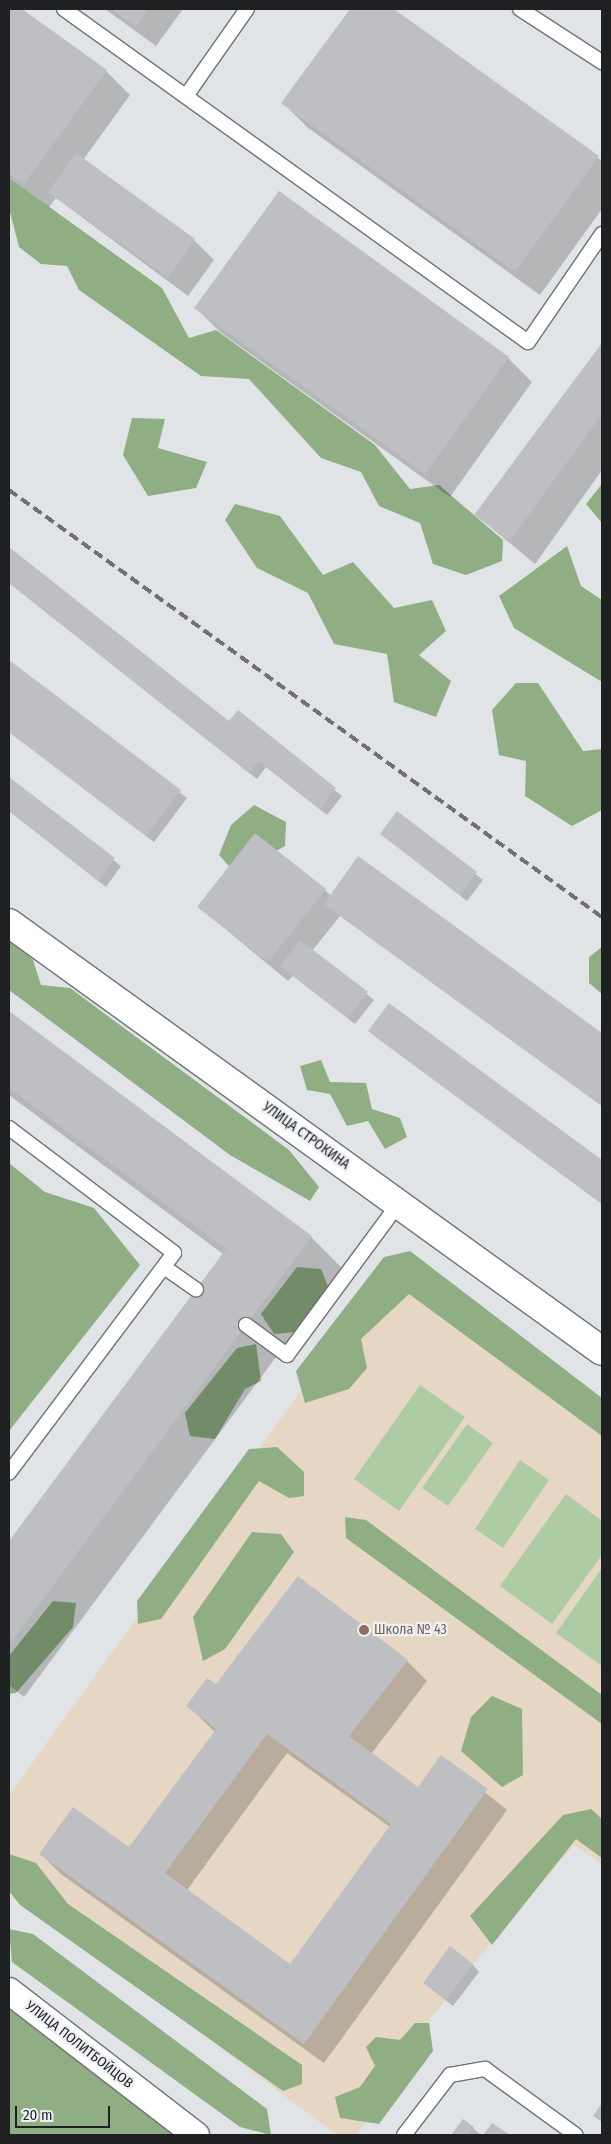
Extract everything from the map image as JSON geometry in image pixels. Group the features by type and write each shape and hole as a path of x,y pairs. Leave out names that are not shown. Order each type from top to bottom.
{"street":[{"name":"УЛИЦА СТРОКИНА","path":"9,923 399,1202 602,1351"},
{"name":"УЛИЦА ПОЛИТБОЙЦОВ","path":"9,1991 196,2135"}],"lane":[{"path":"64,9 528,342 602,234"},
{"path":"186,96 247,9"},
{"path":"520,9 602,62"},
{"path":"9,1128 174,1253 9,1473"},
{"path":"246,1325 287,1355 399,1202"},
{"path":"164,1267 196,1289"},
{"path":"404,2135 450,2075 484,2068 576,2135"}],"shaded area":[{"name":"Школа № 43","path":"395,1260 602,1412 602,1865 574,1845 473,1964 450,1947 423,1983 446,2000 416,2036 420,2057 356,2135 337,2135 19,1897 9,1871 9,1795"}],"green space":[{"path":"9,178 162,288 189,338 216,330 375,445 410,489 439,485 503,540 502,561 466,575 433,564 420,523 379,506 361,472 321,458 249,379 201,376 79,290 67,266 41,264 19,247 9,208"},
{"path":"132,418 165,419 158,448 207,462 196,488 148,496 123,455"},
{"path":"602,484 602,523 586,504"},
{"path":"235,504 280,516 323,575 353,562 394,608 432,600 446,631 419,655 451,681 436,717 394,702 387,654 334,644 308,593 257,568 225,520"},
{"path":"567,546 581,586 602,600 602,682 514,628 499,596"},
{"path":"516,683 538,683 583,751 602,749 602,810 572,826 525,796 526,761 499,755 492,710"},
{"path":"254,805 286,822 285,846 235,873 219,855 231,825"},
{"path":"9,938 33,960 41,985 70,988 289,1150 319,1187 310,1201 230,1155 9,990"},
{"path":"602,947 602,994 589,983 589,957"},
{"path":"321,1060 330,1082 366,1083 372,1109 400,1118 407,1137 385,1149 368,1121 347,1126 330,1094 307,1090 300,1066"},
{"path":"9,1163 45,1192 94,1208 140,1265 9,1431"},
{"path":"410,1251 602,1398 602,1436 409,1294 361,1339 367,1368 349,1389 305,1403 296,1371 384,1257"},
{"path":"297,1267 321,1269 329,1289 295,1332 274,1334 261,1314"},
{"path":"256,1344 261,1381 245,1389 215,1439 190,1436 185,1413 237,1348"},
{"path":"420,1385 465,1417 399,1511 354,1479"},
{"path":"467,1424 493,1443 448,1506 422,1488"},
{"path":"277,1447 304,1472 304,1496 289,1498 259,1481 161,1619 138,1624 137,1601 249,1449"},
{"path":"520,1460 549,1480 503,1548 475,1529"},
{"path":"566,1494 602,1521 602,1555 552,1624 500,1586"},
{"path":"345,1517 366,1520 602,1695 602,1724 346,1538"},
{"path":"252,1532 281,1534 294,1552 225,1649 203,1661 193,1617"},
{"path":"602,1568 602,1666 556,1633"},
{"path":"53,1601 76,1603 73,1627 16,1693 9,1694 9,1656"},
{"path":"492,1696 522,1709 523,1775 502,1787 461,1751 471,1717"},
{"path":"591,1809 602,1819 602,1858 576,1839 492,1945 470,1916 563,1815"},
{"path":"9,1854 36,1863 68,1904 302,2065 302,2084 283,2091 20,1905 9,1891"},
{"path":"9,1929 33,1934 267,2109 271,2135 240,2127 12,1962"},
{"path":"9,1994 163,2104 175,2135 9,2135"},
{"path":"415,2023 429,2023 433,2051 379,2124 340,2118 335,2097 360,2087 375,2066 366,2047 376,2037 400,2040"}],"building":[{"path":"9,9 22,9 107,70 24,184 9,173"},
{"path":"111,9 149,9 136,27"},
{"path":"350,9 394,9 599,156 515,272 281,103"},
{"path":"76,153 195,239 168,278 48,192"},
{"path":"279,191 509,357 425,474 194,308"},
{"path":"602,343 602,414 510,541 474,515"},
{"path":"9,547 229,721 238,710 336,788 320,809 259,761 249,773 9,583"},
{"path":"9,660 181,790 146,836 9,732"},
{"path":"9,777 115,858 98,881 9,810"},
{"path":"397,811 477,872 460,895 380,834"},
{"path":"255,833 326,889 268,962 197,907"},
{"path":"358,856 602,1033 602,1106 324,904"},
{"path":"300,940 368,992 348,1018 280,966"},
{"path":"389,1003 602,1160 602,1203 368,1031"},
{"path":"9,1011 312,1236 9,1645 9,1541 226,1249 9,1088"},
{"path":"298,1576 408,1660 349,1736 418,1787 441,1755 488,1789 304,2044 39,1854 73,1807 129,1847 216,1729 186,1706 207,1678 216,1684","holes":["267,1734 391,1824 290,1964 165,1873"]},
{"path":"450,1946 473,1964 446,2000 423,1983"},
{"path":"602,2103 602,2122 593,2116"},
{"path":"463,2119 474,2127 468,2135 451,2135"},
{"path":"492,2123 510,2135 483,2135"}],"railway":[{"path":"9,490 602,917"}],"place":[{"name":"Школа № 43","path":"364,1630"}]}
